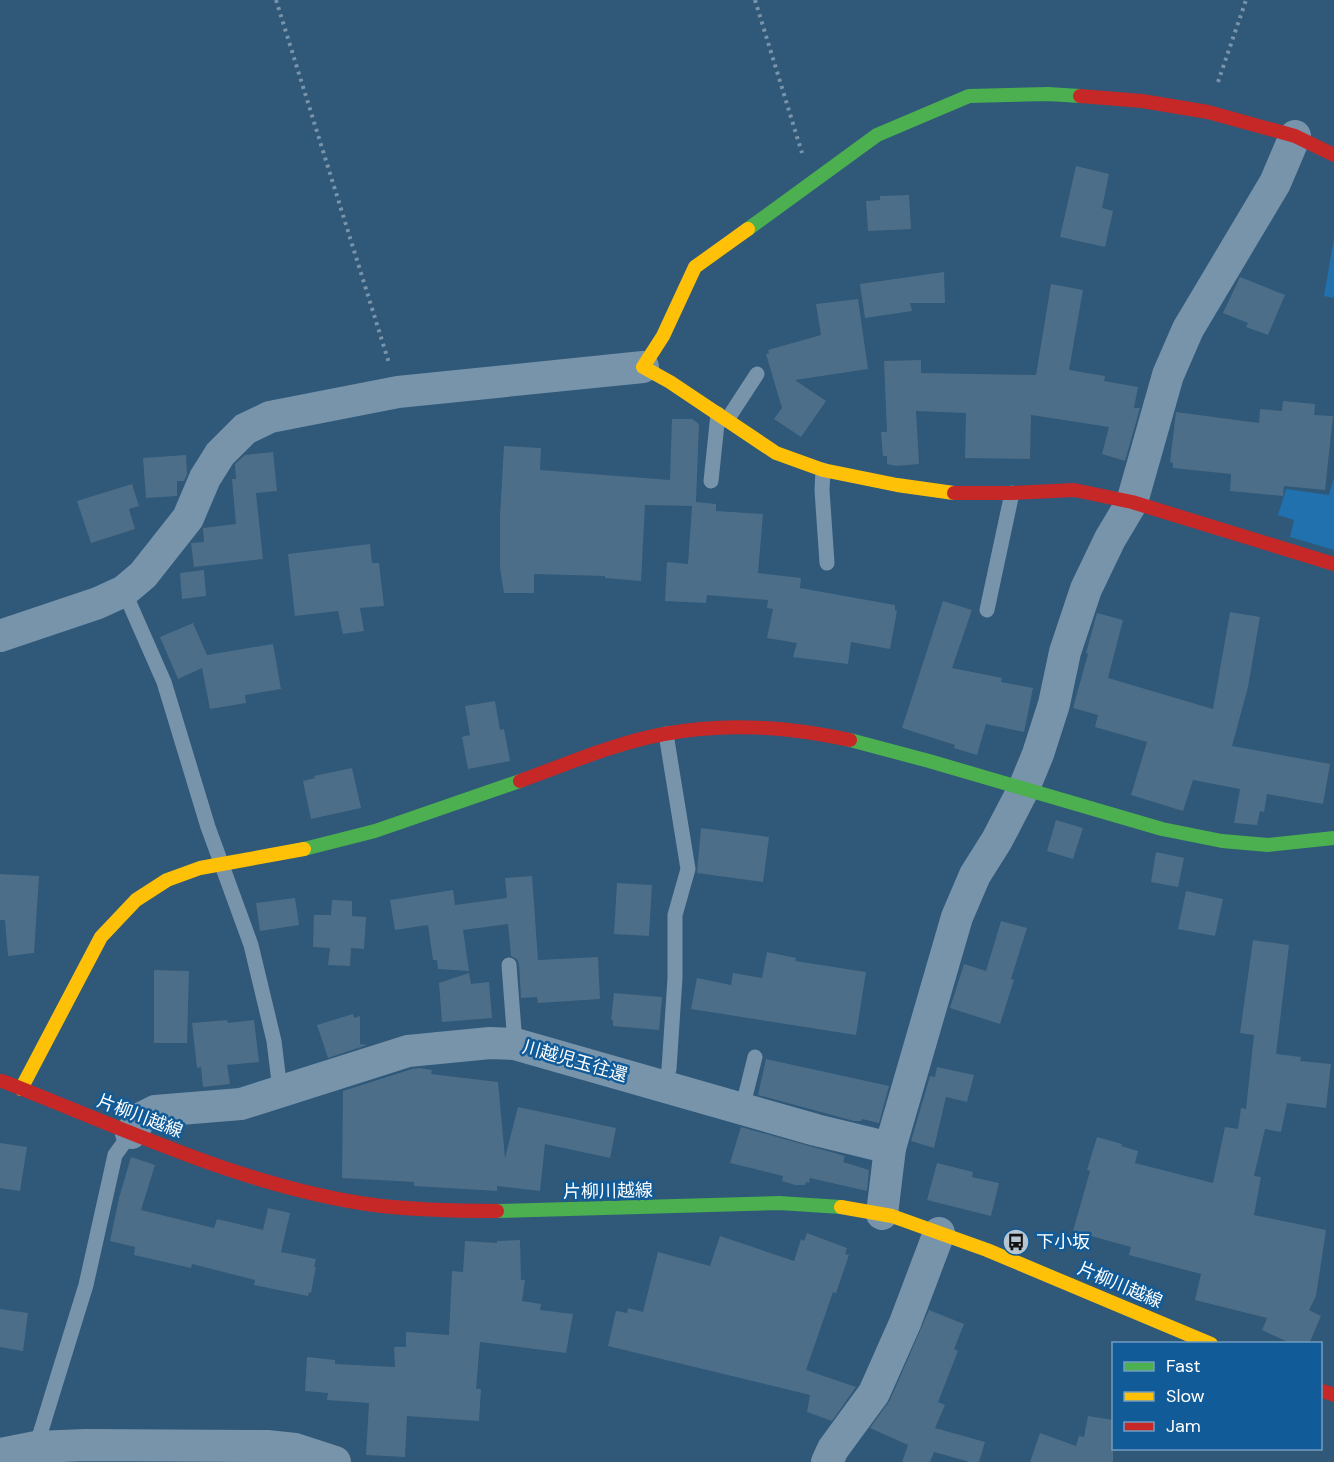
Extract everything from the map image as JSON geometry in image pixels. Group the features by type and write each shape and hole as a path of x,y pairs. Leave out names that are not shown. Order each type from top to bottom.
{"street":[{"path":"644,367 663,336 695,267 877,135 969,96 1048,94 1142,101 1208,112 1295,136 1334,155"},
{"path":"882,1214 890,1148 957,917 975,874 997,840 1024,788 1038,754 1065,652 1086,589 1110,539 1132,502 1168,375 1188,329 1275,183 1295,136"},
{"path":"0,636 98,603 124,591 143,575 188,518 205,478 220,454 245,429 270,417 398,392 644,367 776,453 823,470 897,486 955,493 1012,494 1074,490 1132,502 1334,564"},
{"path":"21,1089 101,937 117,916 141,896 177,875 221,863 348,839 589,756 666,734 707,728 748,726 830,734 887,748 1162,829 1222,841 1268,845 1334,838"},
{"name":"川越児玉往還","path":"131,1133 141,1118 155,1111 241,1104 408,1051 490,1043 515,1044 742,1109 890,1148"},
{"name":"片柳川越線","path":"0,1081 131,1133 243,1173 307,1192 413,1208 473,1211 775,1203 838,1206 882,1214 1000,1254 1207,1342"},
{"path":"827,1462 874,1393 905,1323 939,1233"},
{"path":"0,1454 36,1447 175,1454 267,1446 295,1449 335,1462"}],"lane":[{"path":"711,481 722,417 757,374"},
{"path":"823,470 822,490 827,563"},
{"path":"987,610 1012,494"},
{"path":"124,591 164,682 208,828 251,945 274,1041 280,1090"},
{"path":"664,1086 669,1069 675,978 675,915 688,869 666,734"},
{"path":"509,965 515,1044"},
{"path":"742,1109 755,1057"},
{"path":"36,1447 86,1285 115,1155 131,1133"}],"path":[{"path":"276,0 398,392"},
{"path":"755,0 811,183"},
{"path":"1208,112 1246,0"}],"shaded area":[{"path":"1334,238 1334,298 1324,296"},
{"path":"1334,477 1334,550 1290,537 1294,520 1278,515 1286,489 1329,495"}],"building":[{"path":"1076,166 1109,174 1102,208 1113,211 1105,247 1060,237"},
{"path":"909,195 911,229 868,231 866,201 880,200 880,196"},
{"path":"944,272 945,303 910,303 912,311 865,318 860,284"},
{"path":"1240,277 1285,295 1268,335 1246,327 1248,323 1223,313"},
{"path":"1051,284 1083,290 1069,370 1105,376 1104,381 1138,387 1134,408 1140,408 1125,461 1102,454 1109,427 1031,415 1030,459 965,458 966,413 916,411 919,464 896,466 887,464 887,456 883,456 881,432 887,432 884,361 921,360 921,373 1036,375"},
{"path":"858,299 868,369 795,380 826,401 801,437 774,419 782,408 766,354 769,353 768,350 821,335 816,304"},
{"path":"1283,401 1315,404 1314,415 1333,416 1325,490 1284,486 1283,496 1230,491 1231,474 1173,468 1173,463 1170,462 1176,412 1259,423 1260,409 1282,411"},
{"path":"672,419 692,419 699,424 696,502 716,504 716,511 763,514 758,573 801,578 800,588 895,605 897,611 890,649 851,642 848,664 793,657 797,643 767,638 773,609 767,608 768,600 707,595 706,603 665,601 667,562 688,564 692,506 645,505 641,581 605,578 605,576 534,574 534,593 504,593 500,568 500,516 504,446 541,448 540,470 670,480"},
{"path":"273,452 277,491 256,493 263,559 194,567 191,543 204,542 203,528 236,524 232,479 236,479 235,464 245,455"},
{"path":"186,455 187,474 184,481 177,481 177,496 146,498 143,458"},
{"path":"132,484 139,506 129,509 135,529 91,543 77,501"},
{"path":"370,544 372,563 379,563 384,606 360,608 364,631 343,634 338,611 295,616 288,554"},
{"path":"204,570 206,596 182,599 180,573"},
{"path":"943,601 972,610 952,668 1002,678 1001,682 1033,688 1024,732 986,724 977,755 954,748 955,745 902,728"},
{"path":"1230,612 1260,617 1248,687 1232,746 1330,764 1323,804 1267,794 1264,812 1260,811 1257,825 1234,823 1240,789 1193,780 1183,811 1131,795 1147,742 1095,727 1098,715 1073,708 1097,613 1123,620 1108,678 1213,709"},
{"path":"193,623 207,655 273,644 281,689 245,695 246,703 210,709 202,668 178,679 160,637"},
{"path":"495,701 500,730 504,729 510,761 468,769 462,737 470,735 465,706"},
{"path":"352,768 361,808 311,819 303,781 315,778 314,776"},
{"path":"1056,820 1083,828 1073,859 1047,851"},
{"path":"701,828 769,837 763,882 697,873"},
{"path":"1156,852 1184,858 1178,887 1151,882"},
{"path":"0,874 39,876 34,953 8,956 5,920 0,920"},
{"path":"532,876 538,960 598,957 600,999 538,1003 537,997 521,998 519,964 517,959 511,956 508,924 463,930 469,971 438,969 437,960 433,960 428,925 395,930 390,900 453,890 455,905 507,898 505,878"},
{"path":"617,883 652,885 649,936 614,934"},
{"path":"1186,891 1223,899 1215,936 1178,929"},
{"path":"295,898 299,925 260,931 256,903"},
{"path":"332,900 352,901 352,916 366,917 364,949 351,948 350,966 328,965 330,948 313,947 314,915 331,915"},
{"path":"1001,921 1027,928 1000,1024 950,1008 964,964 986,971"},
{"path":"1253,940 1289,945 1276,1054 1301,1057 1300,1061 1331,1064 1326,1108 1287,1103 1281,1132 1265,1129 1254,1176 1261,1177 1254,1215 1326,1230 1316,1296 1309,1310 1321,1316 1310,1342 1288,1342 1262,1330 1267,1318 1195,1300 1201,1274 1129,1255 1131,1247 1073,1231 1097,1137 1138,1151 1135,1163 1213,1183 1225,1127 1238,1129 1241,1108 1246,1109 1254,1035 1240,1033"},
{"path":"767,952 796,958 795,961 866,972 856,1035 691,1009 697,978 731,985 733,973 762,978"},
{"path":"154,970 189,971 187,1043 154,1043"},
{"path":"469,973 471,984 489,982 492,1018 442,1022 439,983"},
{"path":"614,993 662,997 659,1030 613,1026 613,1020 611,1020"},
{"path":"353,1014 354,1018 360,1016 360,1044 367,1045 328,1058 317,1025"},
{"path":"227,1020 228,1023 254,1020 259,1062 227,1065 230,1084 203,1087 201,1067 197,1068 192,1023"},
{"path":"766,1059 889,1086 879,1123 862,1119 854,1121 758,1095"},
{"path":"937,1067 974,1075 967,1102 946,1097 934,1148 911,1141 930,1076 935,1077"},
{"path":"420,1068 432,1070 431,1074 498,1082 505,1158 518,1107 616,1128 610,1158 545,1144 540,1191 497,1186 497,1191 414,1186 414,1182 342,1178 343,1091"},
{"path":"741,1127 845,1156 843,1162 869,1170 867,1191 810,1178 809,1183 806,1182 805,1185 795,1185 782,1181 783,1176 730,1163"},
{"path":"0,1143 27,1147 20,1191 0,1188"},
{"path":"131,1157 155,1165 141,1210 214,1228 217,1219 263,1230 268,1208 290,1213 281,1252 316,1259 311,1293 309,1292 308,1296 254,1285 255,1280 192,1264 191,1268 134,1255 135,1247 110,1241"},
{"path":"937,1163 973,1172 972,1177 999,1183 991,1216 927,1200"},
{"path":"807,1233 847,1248 845,1254 849,1255 836,1293 833,1292 806,1370 856,1387 832,1421 807,1412 810,1395 608,1346 616,1311 627,1313 628,1308 643,1312 658,1252 710,1266 720,1236 794,1261 801,1239 804,1241"},
{"path":"520,1240 521,1280 525,1280 522,1301 541,1304 540,1310 573,1314 566,1353 480,1342 476,1389 481,1389 479,1421 407,1416 405,1457 366,1455 369,1403 327,1400 328,1393 305,1391 307,1357 335,1360 335,1364 395,1367 394,1347 406,1347 406,1332 449,1335 452,1271 463,1272 465,1241 497,1243 497,1241"},
{"path":"0,1309 28,1313 23,1351 0,1347"},
{"path":"929,1310 964,1324 954,1349 958,1351 938,1402 945,1405 935,1428 985,1442 979,1462 970,1462 934,1452 930,1462 902,1462 908,1445 870,1428 890,1400"},
{"path":"1088,1416 1112,1420 1113,1462 1030,1462 1040,1433 1076,1446 1079,1436 1084,1437"}],"traffic: fast":[{"path":"748,229 877,135 969,96 1048,94 1080,96"},
{"path":"850,740 1162,829 1222,841 1268,845 1334,838"},
{"path":"304,849 375,831 520,781"},
{"path":"497,1211 779,1203 841,1207"}],"traffic: slow":[{"path":"748,229 695,267 663,336 643,367 670,382 776,453 823,470 897,485 954,493"},
{"path":"21,1089 101,937 136,900 167,880 200,868 304,849"},
{"path":"841,1207 892,1216 987,1250 1206,1342"}],"traffic: jam":[{"path":"1080,96 1142,101 1208,112 1295,136 1334,155"},
{"path":"954,493 1074,490 1132,502 1334,564"},
{"path":"520,781 627,743 688,730 734,727 781,729 850,740"},
{"path":"2,1081 185,1154 278,1185 374,1205 435,1210 497,1211"},
{"path":"1322,1391 1334,1395"}],"place":[{"name":"下小坂","path":"1016,1242"}]}
